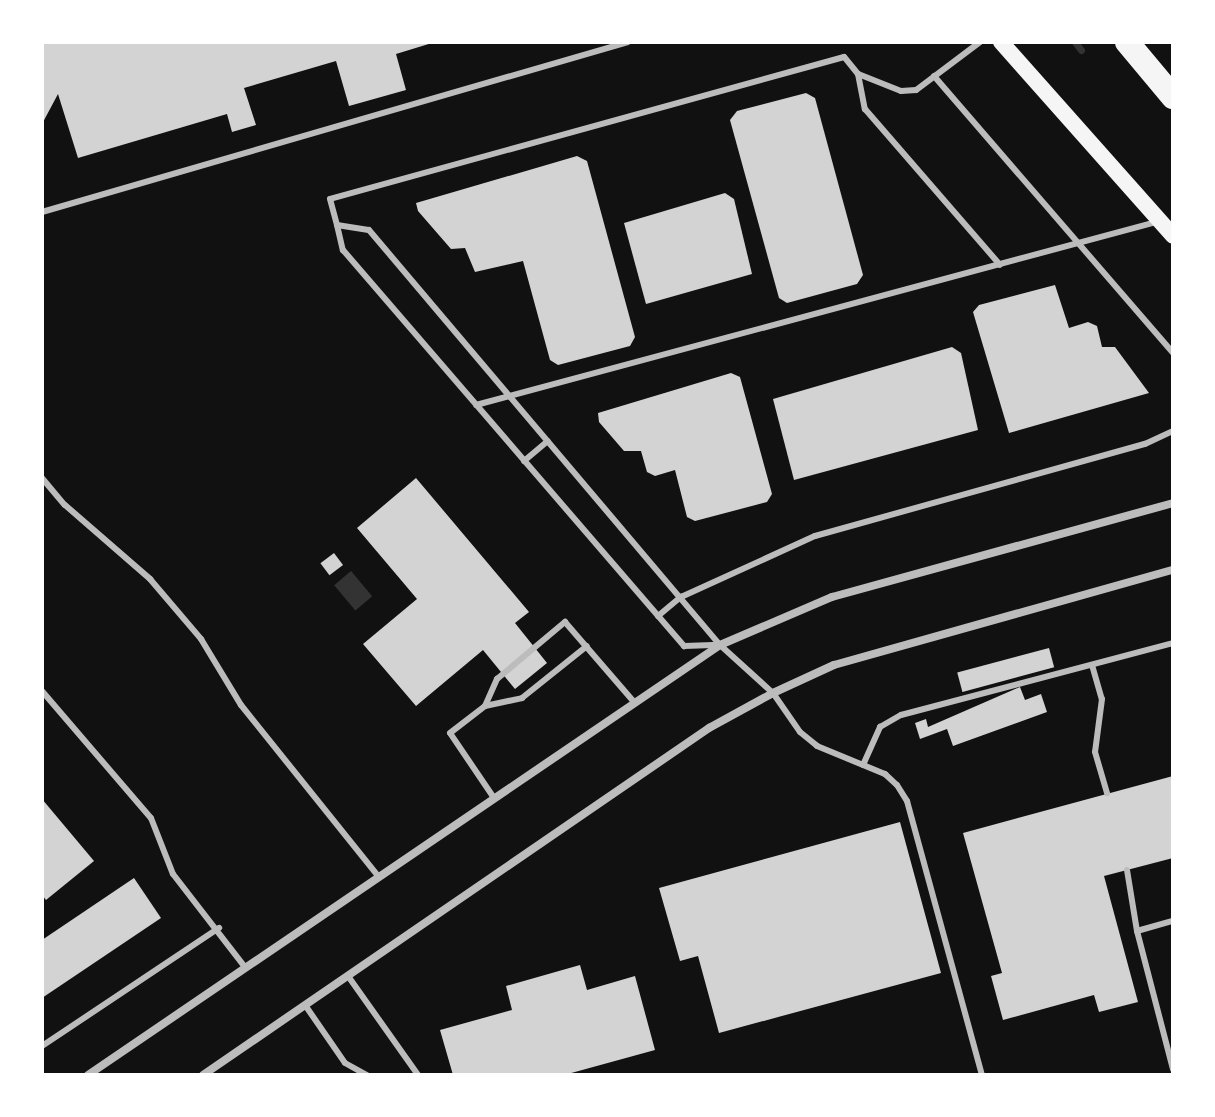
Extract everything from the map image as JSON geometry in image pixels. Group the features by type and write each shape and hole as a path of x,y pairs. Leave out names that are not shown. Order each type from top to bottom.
{"highway":[{"path":"1127,42 1173,97"}],"main road":[{"path":"1001,42 1173,236"}],"street":[{"path":"88,1075 720,645 832,597 1173,503"},
{"path":"203,1075 709,728 773,693 834,665 1173,570"}],"lane":[{"path":"42,212 628,42"},
{"path":"858,74 901,91 916,90 980,42"},
{"path":"720,645 684,646 343,250 330,199 844,57 858,74 865,109 1000,265"},
{"path":"934,76 1173,353"},
{"path":"476,405 1160,221"},
{"path":"337,225 369,230 720,645 773,693 800,732 885,774 907,801 982,1075"},
{"path":"658,616 681,597 815,536 1145,444 1173,431"},
{"path":"524,461 548,441"},
{"path":"42,478 65,505 150,579 201,639 241,705 379,877"},
{"path":"485,706 497,679 565,622 634,702"},
{"path":"863,765 880,727 901,715 1173,643"},
{"path":"494,798 450,733 485,706 522,698 587,646"},
{"path":"1092,665 1102,699 1095,752 1107,793"},
{"path":"42,691 151,818 173,874 219,928 245,967"},
{"path":"1127,870 1137,931 1173,1069"},
{"path":"1137,931 1173,921"},
{"path":"42,1046 219,928"},
{"path":"348,976 418,1075"},
{"path":"305,1005 345,1063 367,1075"},
{"path":"345,1063 346,1075"}],"shaded area":[{"path":"351,571 372,596 355,610 334,585"}],"building":[{"path":"42,42 432,43 396,54 406,90 349,106 336,61 244,88 256,125 232,132 227,114 78,158 58,94 42,124"},
{"path":"806,93 815,98 863,275 857,284 787,303 779,298 730,120 737,111"},
{"path":"577,156 587,161 635,337 630,346 558,365 550,360 523,261 475,272 465,248 451,249 418,211 416,203"},
{"path":"725,193 734,199 752,274 646,304 624,223"},
{"path":"1055,285 1069,328 1088,322 1097,326 1102,347 1115,347 1149,393 1009,433 973,312 979,305"},
{"path":"952,347 961,353 978,430 794,480 773,399"},
{"path":"731,373 740,377 772,494 767,502 695,521 687,517 675,470 655,476 647,472 641,451 624,451 599,422 598,413"},
{"path":"416,478 529,612 515,623 547,663 515,689 483,650 416,706 363,644 417,599 357,528"},
{"path":"334,553 343,565 329,575 320,563"},
{"path":"1049,648 1054,667 962,692 957,673"},
{"path":"1020,687 1025,700 1041,694 1047,712 953,746 947,729 920,739 915,723 926,719 928,727"},
{"path":"1173,776 1173,858 1104,876 1138,1002 1099,1012 1094,995 1003,1020 991,976 1002,973 963,833"},
{"path":"42,799 94,861 46,900 42,895"},
{"path":"900,822 941,973 719,1033 698,956 680,961 659,888"},
{"path":"134,878 161,918 42,998 42,940"},
{"path":"580,965 587,990 635,976 655,1050 564,1075 453,1075 440,1030 512,1010 506,986"}],"waterway":[{"path":"1075,42 1081,50"}]}
